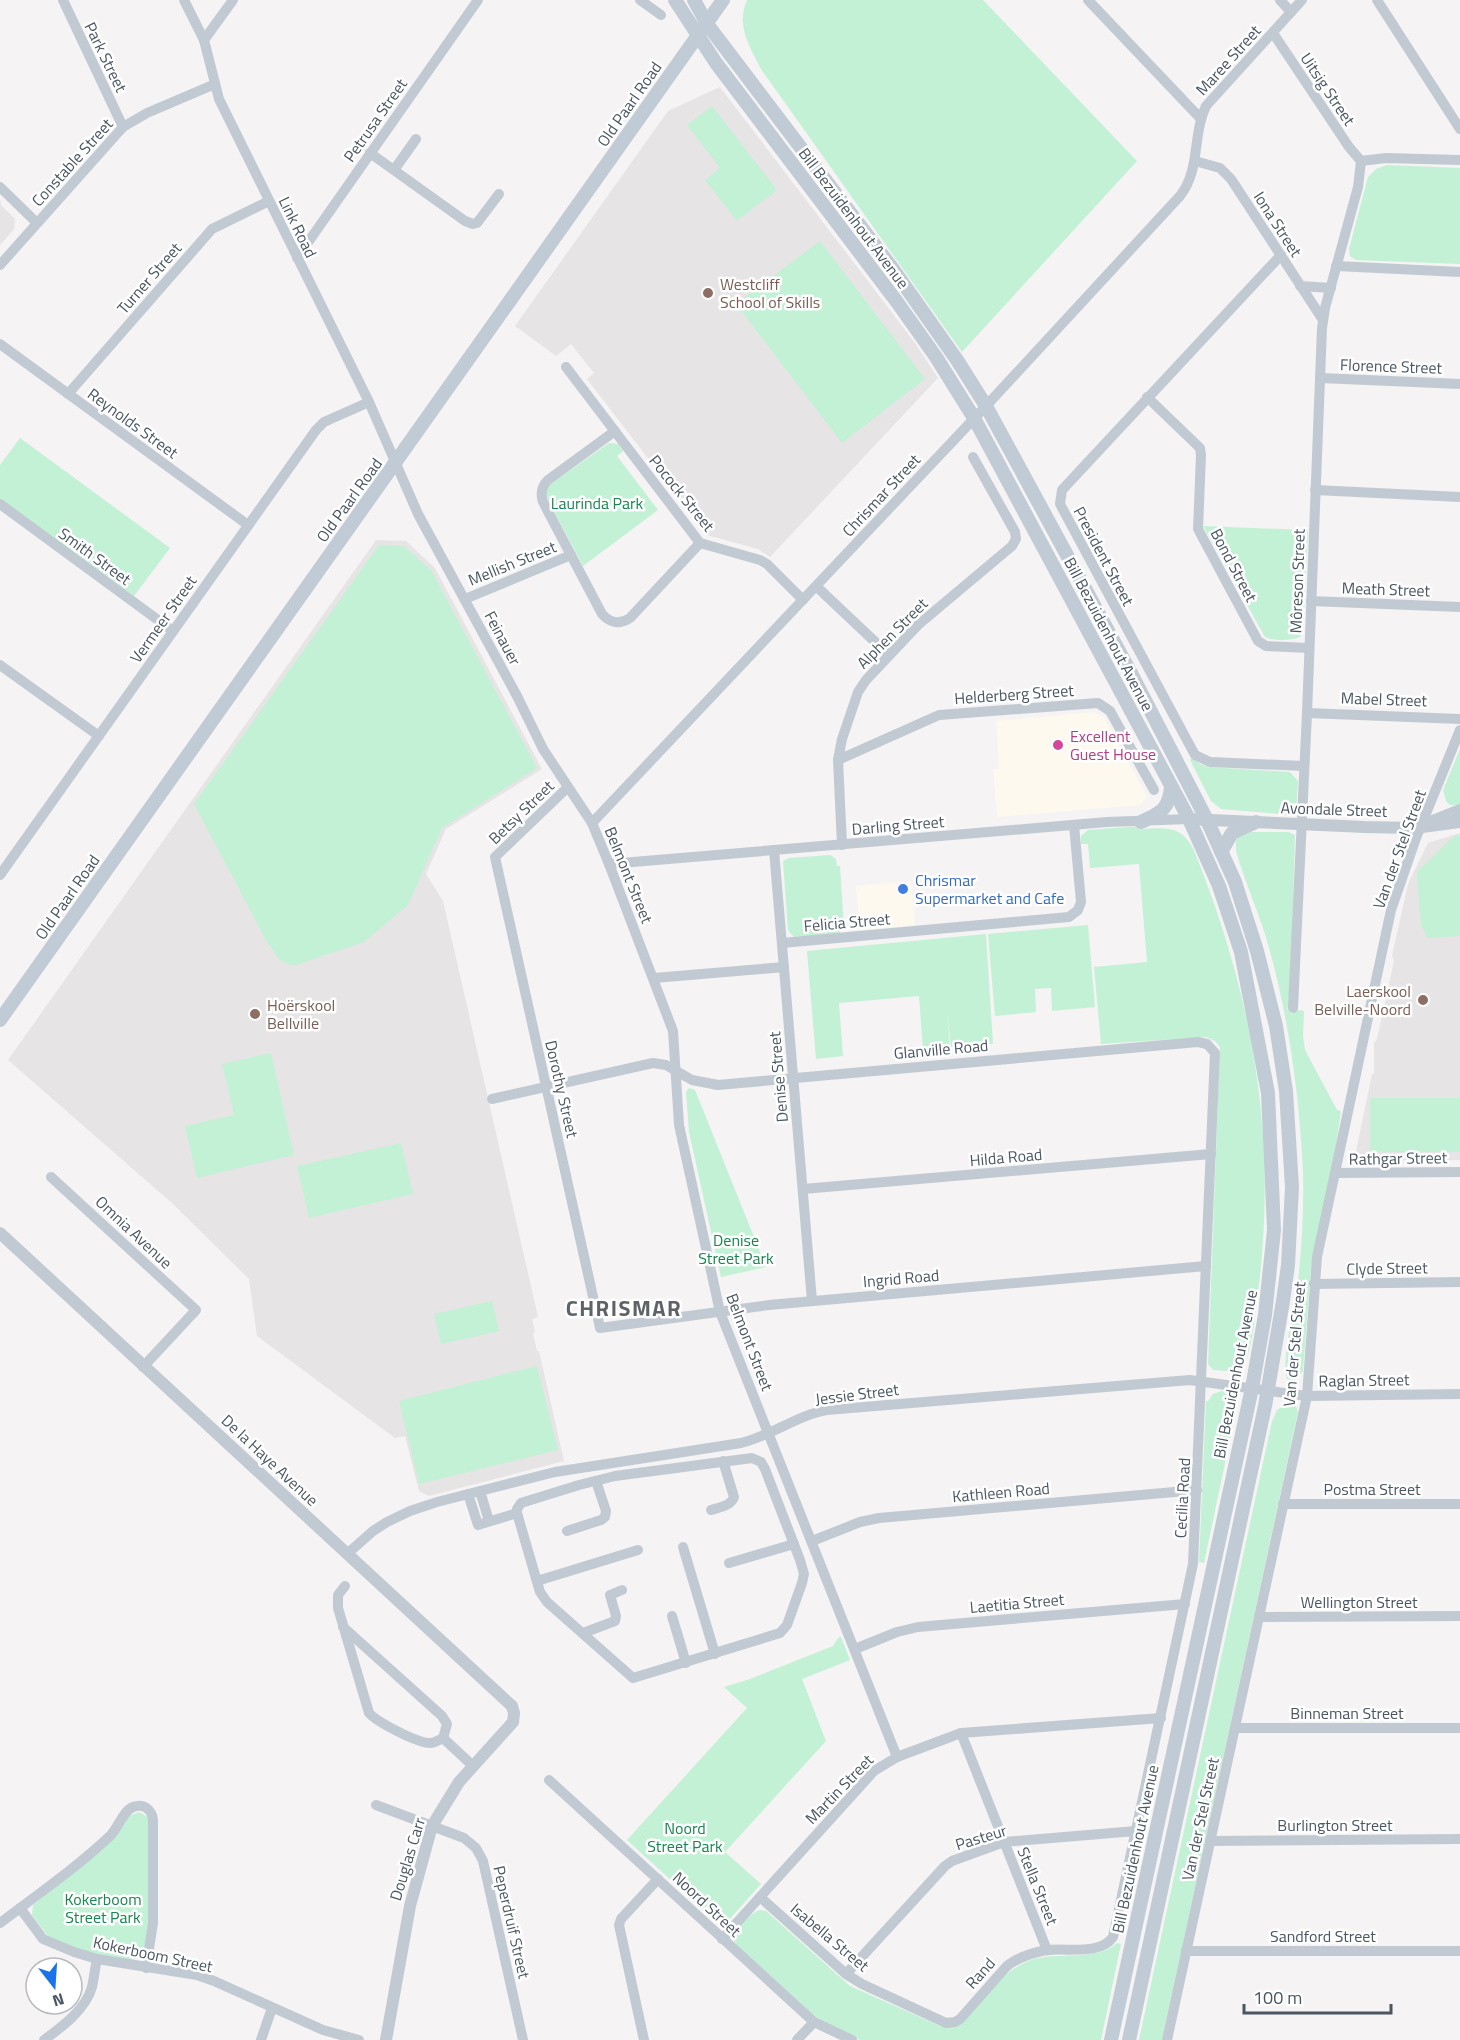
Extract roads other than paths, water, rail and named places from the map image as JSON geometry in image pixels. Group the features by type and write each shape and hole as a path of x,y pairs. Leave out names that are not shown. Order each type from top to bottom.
{"main road":[{"name":"Bill Bezuidenhout Avenue","path":"675,0 697,37 897,302 936,357 974,418 1189,819 1219,886 1241,952 1268,1093 1274,1230 1265,1315 1252,1388 1111,2040"},
{"name":"Bill Bezuidenhout Avenue","path":"694,0 707,24 893,269 957,360 986,406 1207,820 1235,882 1257,951 1276,1026 1286,1091 1292,1187 1288,1265 1268,1391 1129,2040"},
{"name":"Old Paarl Road","path":"0,1020 723,0"},
{"path":"1141,822 1167,806 1171,787"},
{"path":"1221,852 1232,833 1257,822"}],"street":[{"name":"Park Street","path":"63,0 123,127"},
{"name":"Link Road","path":"184,0 204,40 223,109 369,402 396,463"},
{"path":"204,40 233,0"},
{"name":"Petrusa Street","path":"297,258 478,0"},
{"path":"640,0 661,15"},
{"path":"1088,0 1201,119"},
{"path":"1280,0 1291,12"},
{"name":"Maree Street","path":"1188,184 1201,119 1210,101 1302,0"},
{"path":"1377,0 1460,129"},
{"name":"Uitsig Street","path":"1273,33 1349,147 1361,161"},
{"name":"Constable Street","path":"0,265 123,127 147,113 215,84"},
{"path":"394,171 416,139"},
{"path":"370,153 472,224 477,223 499,194"},
{"path":"1361,161 1458,156"},
{"name":"Môreson Street","path":"1293,1008 1323,320 1358,187 1361,161"},
{"name":"Iona Street","path":"1194,162 1216,167 1228,176 1323,320"},
{"name":"Chrismar Street","path":"592,823 986,406 1180,196 1188,184"},
{"path":"0,187 37,223"},
{"name":"Turner Street","path":"68,394 212,229 269,201"},
{"name":"President Street","path":"1281,255 1062,490 1060,497 1062,510 1195,755 1214,763 1304,766"},
{"path":"1336,267 1460,272"},
{"path":"1300,286 1330,288"},
{"name":"Reynolds Street","path":"0,344 248,525"},
{"name":"Pocock Street","path":"566,367 700,543 768,564 803,600"},
{"name":"Florence Street","path":"1320,378 1460,384"},
{"name":"Bond Street","path":"1147,397 1200,448 1198,529 1258,641 1266,646 1309,648"},
{"name":"Vermeer Street","path":"0,874 318,427 369,402"},
{"path":"615,431 548,480 541,494 543,502 602,614 612,622 621,622 630,618 700,543"},
{"name":"Alphen Street","path":"842,845 838,760 842,739 858,692 866,680 918,625 1015,543 1015,532 973,458"},
{"name":"Feinauer","path":"396,463 427,533 465,598 543,749 592,823"},
{"path":"1315,490 1460,497"},
{"name":"Smith Street","path":"0,504 173,631"},
{"name":"Mellish Street","path":"465,598 571,555"},
{"path":"817,587 889,655"},
{"name":"Meath Street","path":"1311,601 1460,607"},
{"path":"0,664 99,736"},
{"name":"Helderberg Street","path":"838,760 939,715 1098,703 1110,711 1154,790"},
{"name":"Mabel Street","path":"1307,713 1460,719"},
{"name":"Van der Stel Street","path":"1167,2040 1307,1396 1317,1257 1391,910 1420,827 1460,730"},
{"name":"Betsy Street","path":"495,857 567,788"},
{"path":"1420,827 1460,810"},
{"name":"Avondale Street","path":"1189,819 1420,827 1460,822"},
{"name":"Darling Street","path":"609,864 1074,825 1189,819"},
{"name":"Belmont Street","path":"592,823 673,1031 679,1125 720,1312 897,1757"},
{"name":"Felicia Street","path":"782,943 1069,917 1078,910 1081,902 1074,825"},
{"name":"Denise Street","path":"774,850 812,1301"},
{"name":"Dorothy Street","path":"495,857 600,1328"},
{"path":"654,978 784,967"},
{"name":"Glanville Road","path":"492,1098 644,1064 666,1065 692,1080 718,1085 1198,1042 1211,1046"},
{"name":"Cecilia Road","path":"1109,1943 1115,1934 1193,1564 1215,1058 1211,1046"},
{"name":"Hilda Road","path":"803,1189 1211,1154"},
{"name":"Rathgar Street","path":"1336,1173 1460,1172"},
{"name":"Omnia Avenue","path":"51,1177 196,1310 143,1367"},
{"name":"De la Haye Avenue","path":"0,1233 510,1703 514,1713"},
{"name":"Ingrid Road","path":"600,1328 769,1305 1206,1266"},
{"name":"Clyde Street","path":"1314,1284 1460,1282"},
{"name":"Jessie Street","path":"347,1554 373,1531 410,1511 468,1494 483,1500 555,1472 741,1443 770,1433 810,1414 827,1410 1202,1380 1252,1388"},
{"name":"Raglan Street","path":"1252,1388 1307,1396 1460,1394"},
{"path":"752,1458 761,1462 804,1574 785,1628 777,1634 633,1678 547,1602 540,1592 516,1509 521,1503 596,1481 723,1461 752,1458"},
{"path":"711,1510 733,1500 723,1461"},
{"path":"567,1531 605,1517 606,1511 596,1481"},
{"name":"Kathleen Road","path":"812,1541 860,1522 879,1518 1197,1490"},
{"path":"468,1494 478,1525 517,1513"},
{"path":"472,1508 483,1500 489,1521"},
{"name":"Postma Street","path":"1283,1504 1460,1504"},
{"path":"729,1563 794,1544"},
{"path":"683,1547 715,1654"},
{"path":"537,1581 638,1550"},
{"path":"345,1586 336,1600 364,1701 375,1719 420,1741 429,1743 443,1738"},
{"path":"583,1633 615,1621 616,1616 610,1595 622,1590"},
{"name":"Laetitia Street","path":"855,1649 897,1632 918,1627 1185,1604"},
{"path":"672,1616 686,1663"},
{"name":"Wellington Street","path":"1259,1617 1460,1616"},
{"path":"343,1627 442,1716 447,1724 443,1738"},
{"name":"Douglas Carr","path":"386,2040 410,1906 432,1826 450,1795 510,1726 514,1713"},
{"name":"Martin Street","path":"722,1938 874,1771 897,1757 961,1733 1161,1718"},
{"name":"Binneman Street","path":"1235,1728 1460,1728"},
{"name":"Stella Street","path":"961,1733 1047,1950"},
{"path":"443,1738 473,1766"},
{"name":"Noord Street","path":"549,1780 814,2022 852,2040"},
{"name":"Peperdruif Street","path":"376,1805 464,1838 481,1856 523,2040"},
{"path":"0,1923 90,1855 113,1832 129,1810 139,1806 146,1808 152,1813 153,1820 154,1893 153,1923 146,1968"},
{"name":"Pasteur","path":"846,1974 945,1866 962,1857 1004,1842 1137,1831"},
{"name":"Burlington Street","path":"1210,1840 1460,1839"},
{"path":"644,2040 619,1925 621,1919 658,1879"},
{"name":"Isabella Street","path":"760,1897 846,1974 930,2017 951,2023"},
{"name":"Kokerboom Street","path":"20,1908 38,1934 47,1941 97,1959 196,1975 323,2030 359,2040"},
{"name":"Rand","path":"951,2023 960,2019 1010,1963 1047,1950 1101,1947 1109,1943"},
{"name":"Sandford Street","path":"1186,1951 1460,1951"},
{"path":"44,2040 67,2023 87,1997 92,1986 97,1959"},
{"path":"261,2040 272,2008"},
{"path":"797,2040 814,2022"}],"place":[{"name":"Westcliff School of Skills","path":"708,293"},
{"name":"Excellent Guest House","path":"1058,745"},
{"name":"Chrismar Supermarket and Cafe","path":"903,889"},
{"name":"Laerskool Belville-Noord","path":"1423,1000"},
{"name":"Hoërskool Bellville","path":"255,1014"}],"district":[{"name":"CHRISMAR","path":"624,1308"}],"park label":[{"name":"Laurinda Park","path":"597,503"},
{"name":"Denise Street Park","path":"736,1249"},
{"name":"Noord Street Park","path":"685,1837"},
{"name":"Kokerboom Street Park","path":"103,1908"}]}
